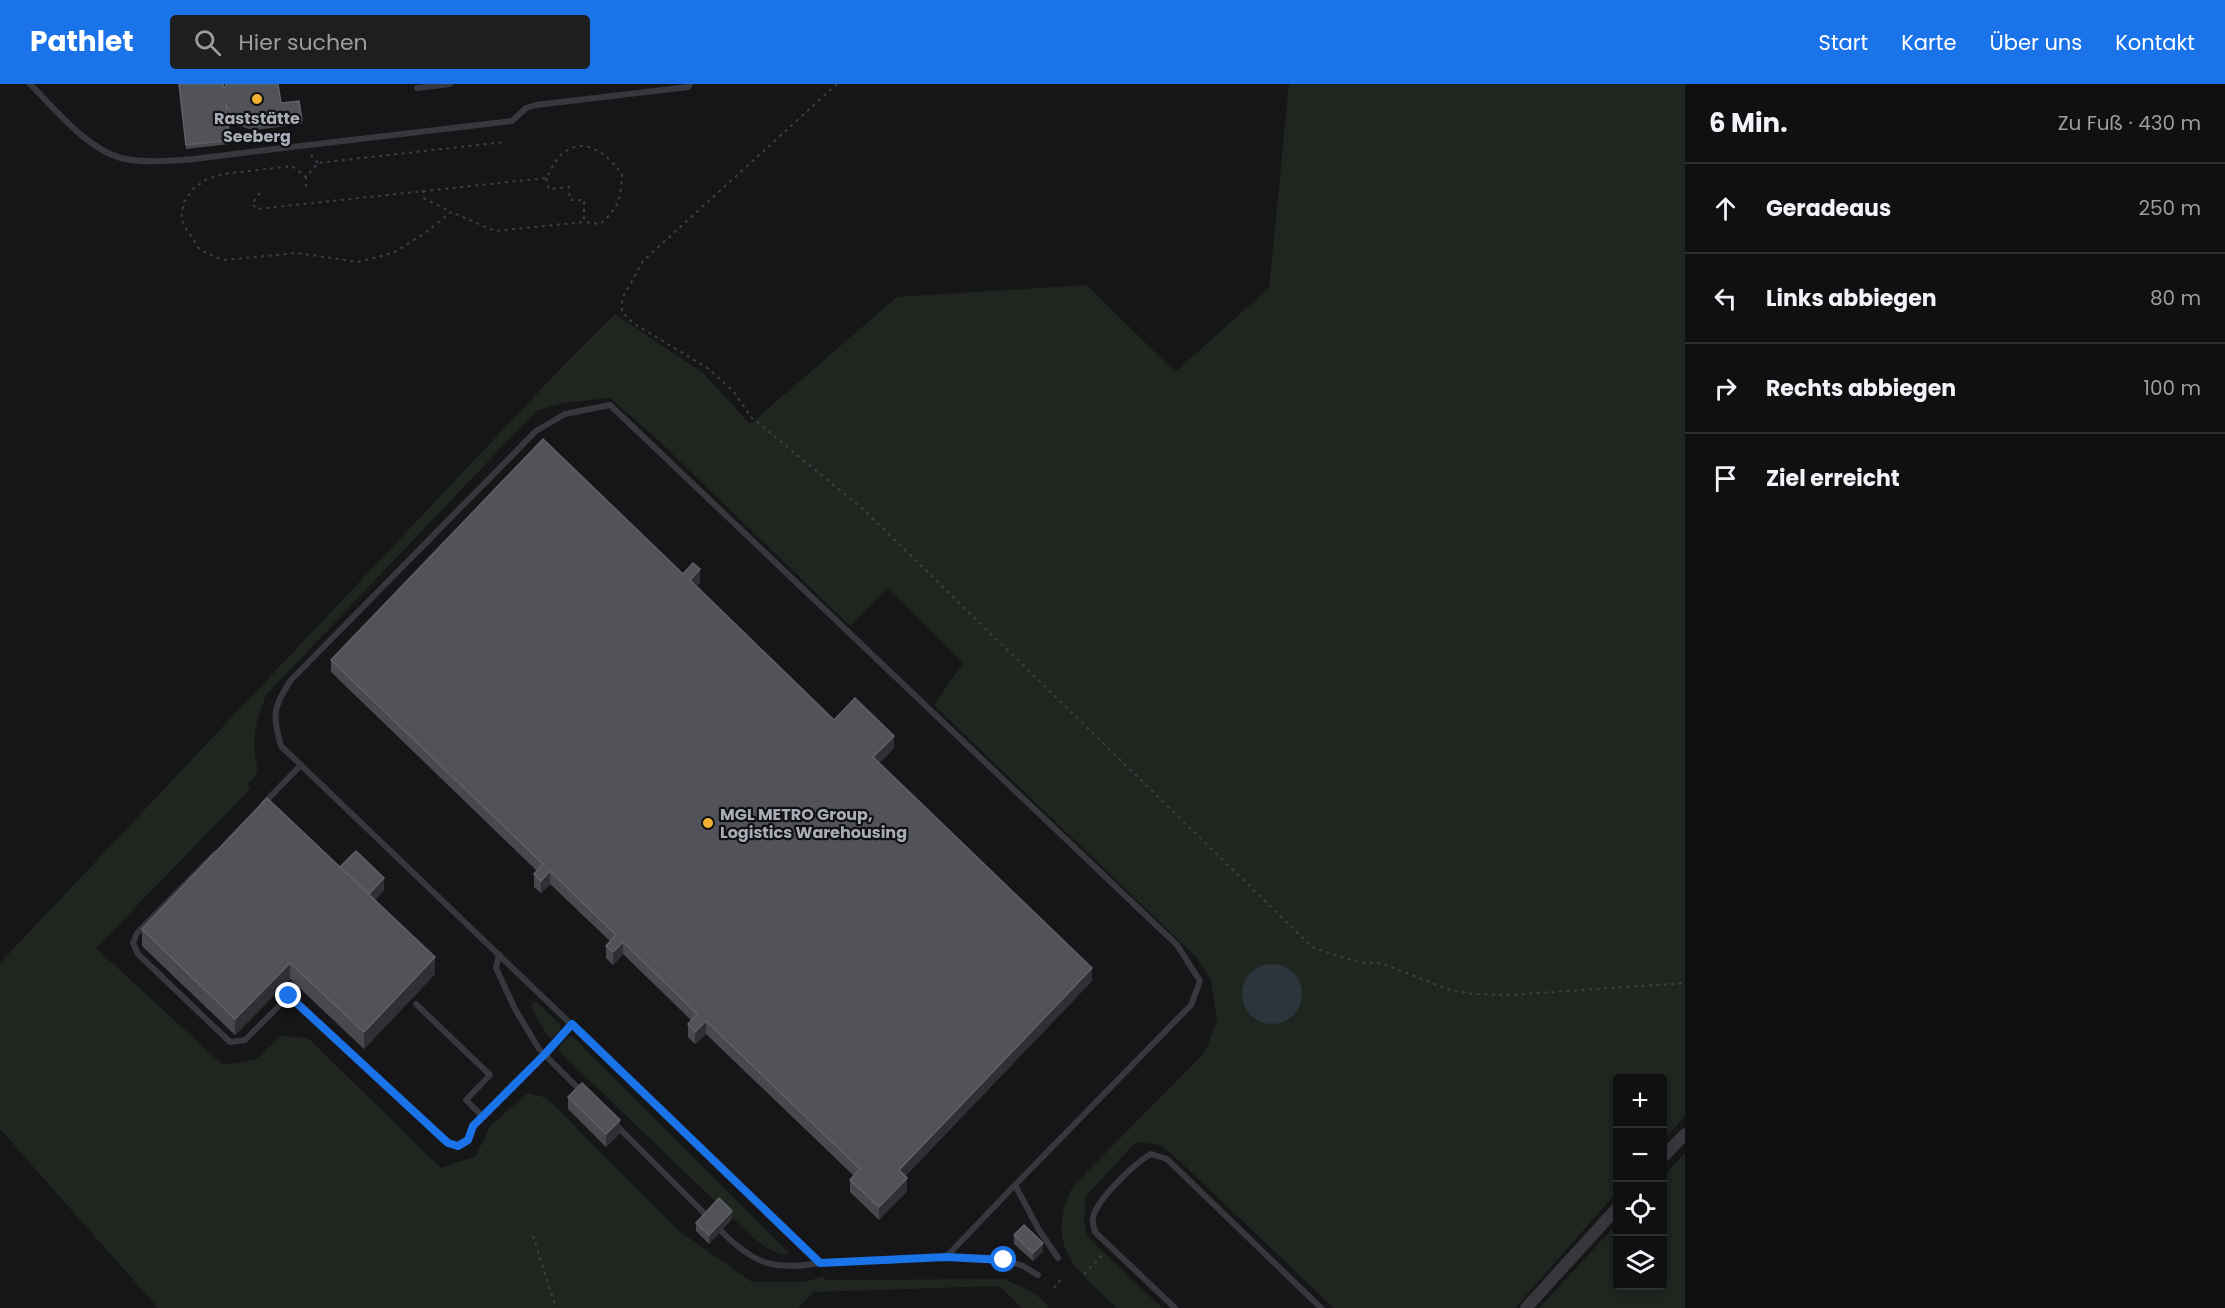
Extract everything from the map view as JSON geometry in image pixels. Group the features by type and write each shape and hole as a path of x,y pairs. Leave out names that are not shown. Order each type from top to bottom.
{"street":[{"path":"1667,1153 1685,1134"},
{"path":"1526,1308 1613,1211"}],"lane":[{"path":"30,84 75,129 97,146 120,158 145,162 512,121 525,108 536,105 688,87 690,84"},
{"path":"417,88 450,84"},
{"path":"820,1263 281,746 274,722 278,699 291,680 536,431 565,414 610,405 1177,945 1200,981 1191,1005 946,1257"},
{"path":"260,807 301,765"},
{"path":"219,849 137,933 133,943 138,954 230,1042 245,1040 289,996 448,1143 458,1146 468,1140 473,1126 482,1116 545,1054"},
{"path":"499,954 496,968 515,1009 539,1049 586,1095"},
{"path":"416,1004 490,1075 466,1100 482,1116"},
{"path":"610,1120 709,1218"},
{"path":"1175,1308 1095,1232 1092,1220 1096,1207 1140,1160 1151,1154 1167,1159 1321,1308"},
{"path":"1015,1185 1039,1230 1058,1258"},
{"path":"721,1231 740,1250 757,1260 788,1267 820,1263 946,1257 1004,1260 1021,1265 1038,1275"}],"path":[{"path":"837,84 643,261 624,293 622,312 633,323 709,369 734,393 752,417 865,511 1312,946 1363,963 1381,963 1450,990 1473,994 1509,995 1685,983"},
{"path":"306,187 306,177 318,163 504,142"},
{"path":"423,190 424,198 495,231 584,222 600,224 610,216 621,198 622,174 602,152 584,146 567,149 557,159 546,178 549,189 569,187 570,200 584,200 584,222"},
{"path":"306,177 292,166 223,174 207,179 193,189 184,202 182,219 185,227 200,250 223,260 297,253 358,262 393,253 425,233 451,212"},
{"path":"260,193 252,204 256,209 546,178"},
{"path":"545,1054 572,1024"},
{"path":"533,1236 556,1308"},
{"path":"1084,1274 1110,1247"},
{"path":"1054,1288 1061,1280"}],"shaded area":[{"path":"1289,84 1685,84 1685,1116 1667,1136 1667,1074 1613,1074 1613,1197 1515,1308 1334,1308 1175,1157 1160,1145 1136,1142 1086,1196 1084,1221 1088,1237 1162,1308 1117,1308 1088,1281 1068,1255 1063,1241 1062,1225 1065,1207 1073,1186 1205,1052 1217,1021 1211,980 1195,956 934,705 963,663 888,589 850,626 657,439 610,398 564,403 536,411 266,695 254,741 258,772 248,784 250,789 96,948 223,1065 255,1060 281,1036 308,1038 441,1168 476,1156 490,1126 528,1093 547,1098 679,1231 752,1282 806,1282 823,1276 826,1280 1004,1279 1034,1293 1047,1304 1048,1308 1022,1308 999,1286 814,1292 798,1308 158,1308 0,1129 0,963 562,367 615,314 703,373 750,424 897,297 1087,285 1175,372 1269,288"},
{"path":"1272,964 1289,969 1297,977 1302,994 1297,1011 1289,1019 1272,1024 1255,1019 1247,1011 1242,994 1247,977 1255,969"},
{"path":"533,1002 537,1002 560,1024 560,1031 551,1038 531,1007"},
{"path":"570,1036 790,1254 773,1251 752,1237 559,1051 560,1045"},
{"path":"1685,1153 1685,1308 1539,1308 1613,1228 1613,1290 1667,1290 1667,1173"}],"building":[{"path":"179,84 223,84 224,90 226,84 278,84 281,103 299,101 302,120 255,126 245,124 233,117 226,104 230,140 186,145"},
{"name":"MGL METRO Group, Logistics Warehousing","path":"543,439 683,574 693,563 700,569 690,580 834,720 855,698 894,736 873,757 1092,968 899,1170 907,1178 879,1207 850,1180 860,1169 706,1021 695,1032 688,1024 697,1014 623,942 613,952 606,946 616,935 550,871 541,881 534,874 543,864 331,660"},
{"path":"267,798 435,957 364,1032 290,963 235,1019 142,929"},
{"path":"356,851 384,878 369,894 340,867"},
{"path":"582,1083 620,1120 606,1134 568,1097"},
{"path":"719,1198 732,1211 709,1235 696,1223"},
{"path":"1024,1225 1043,1243 1033,1253 1014,1235"}],"place":[{"name":"Raststätte Seeberg","path":"257,99"},
{"name":"MGL METRO Group, Logistics Warehousing","path":"708,823"}],"route":[{"path":"289,996 448,1143 458,1146 468,1140 473,1126 572,1024 820,1263 946,1257 1004,1260"}]}
